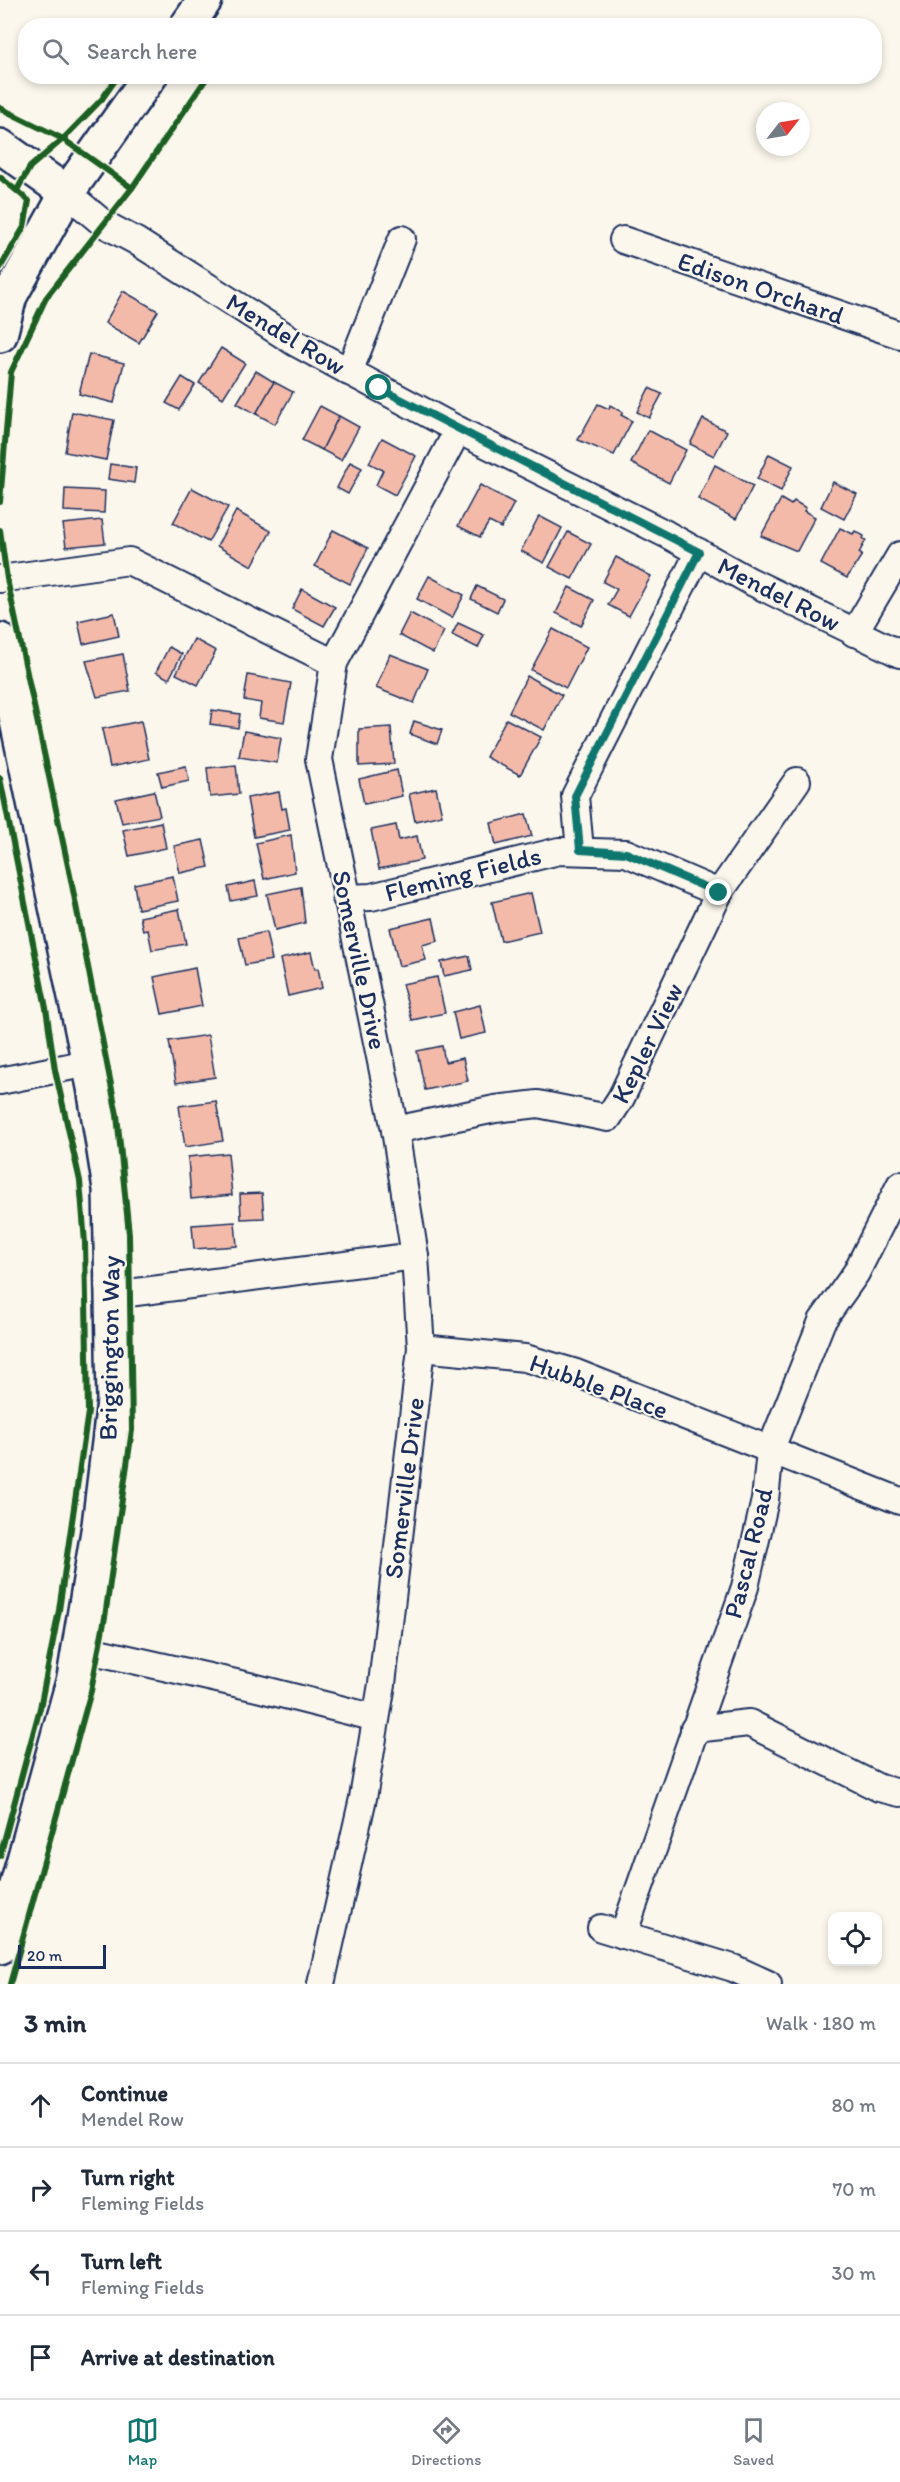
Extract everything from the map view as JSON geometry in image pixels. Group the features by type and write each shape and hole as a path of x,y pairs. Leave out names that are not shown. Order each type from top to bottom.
{"street":[{"path":"193,18 205,0"},
{"path":"0,335 10,296 67,193 144,84"},
{"path":"0,146 67,193"},
{"name":"Mendel Row","path":"67,193 104,224 136,241 296,343 458,430 854,633 900,654"},
{"path":"349,372 402,239"},
{"name":"Edison Orchard","path":"623,240 900,335"},
{"name":"Somerville Drive","path":"321,1984 363,1798 382,1684 421,1348 415,1256 395,1130 319,759 334,663 458,430"},
{"path":"580,850 575,796 699,552"},
{"path":"854,633 900,555"},
{"path":"0,579 129,561 334,663"},
{"name":"Briggington Way","path":"0,640 88,1063 110,1189 114,1401 80,1648 0,1947"},
{"name":"Kepler View","path":"395,1130 495,1109 538,1104 608,1118 621,1098 719,893 797,781"},
{"name":"Fleming Fields","path":"346,898 371,897 559,851 580,850 626,853 719,893"},
{"path":"0,1082 88,1063"},
{"name":"Pascal Road","path":"731,1976 612,1931 694,1729 745,1587 765,1500 770,1451 822,1321 856,1273 898,1193"},
{"path":"113,1295 415,1256"},
{"name":"Hubble Place","path":"421,1348 525,1358 576,1373 900,1501"},
{"path":"80,1648 242,1684 376,1718"},
{"path":"694,1729 749,1723 879,1788 900,1793"},
{"path":"731,1976 768,1984"}],"building":[{"path":"123,291 158,311 139,343 105,323"},
{"path":"221,348 245,363 223,398 199,383"},
{"path":"89,354 124,363 114,403 79,394"},
{"path":"256,371 274,382 256,414 237,403"},
{"path":"182,377 195,385 179,410 166,403"},
{"path":"274,382 293,392 275,424 256,414"},
{"path":"649,388 662,394 649,418 637,412"},
{"path":"598,404 609,409 610,405 623,412 621,415 632,421 614,455 578,440"},
{"path":"320,406 339,416 322,450 302,440"},
{"path":"72,412 114,420 106,460 65,452"},
{"path":"339,416 359,427 341,460 322,450"},
{"path":"703,419 727,431 714,456 690,444"},
{"path":"648,430 686,450 669,483 631,463"},
{"path":"382,438 416,456 395,495 376,485 383,470 369,463"},
{"path":"769,454 793,466 781,491 757,479"},
{"path":"350,462 362,468 348,494 337,488"},
{"path":"110,464 136,468 134,483 108,479"},
{"path":"715,465 753,486 736,519 698,499"},
{"path":"833,482 857,494 844,519 821,507"},
{"path":"480,485 514,503 501,528 489,522 480,537 458,526"},
{"path":"192,488 228,507 208,542 173,523"},
{"path":"65,489 105,491 104,513 64,511"},
{"path":"781,499 791,505 794,501 806,508 804,511 815,517 797,551 761,536"},
{"path":"236,511 271,531 252,566 217,546"},
{"path":"539,516 562,528 544,563 521,551"},
{"path":"102,520 105,543 66,547 63,524"},
{"path":"840,528 853,534 855,531 864,536 863,539 866,540 859,553 862,555 847,578 821,564"},
{"path":"333,530 368,548 350,584 315,566"},
{"path":"568,532 591,544 572,579 549,567"},
{"path":"616,557 651,576 629,616 608,605 617,589 603,582"},
{"path":"429,576 464,595 452,618 417,599"},
{"path":"477,586 503,599 497,612 471,599"},
{"path":"569,587 594,600 581,626 556,613"},
{"path":"302,589 335,607 324,626 292,609"},
{"path":"114,613 119,636 83,644 78,621"},
{"path":"410,613 444,631 433,653 399,635"},
{"path":"458,623 484,635 478,648 452,635"},
{"path":"553,629 587,647 566,688 531,670"},
{"path":"194,639 216,651 198,685 176,674"},
{"path":"169,647 182,654 169,679 156,672"},
{"path":"123,654 130,691 97,697 86,661"},
{"path":"390,654 428,669 414,703 376,688"},
{"path":"248,675 291,683 284,722 259,718 261,703 244,700"},
{"path":"527,676 562,695 544,730 509,712"},
{"path":"212,710 240,714 238,728 210,724"},
{"path":"506,719 541,737 520,775 486,757"},
{"path":"141,721 149,759 110,767 102,729"},
{"path":"414,721 442,730 437,744 410,734"},
{"path":"391,727 394,764 359,766 359,729"},
{"path":"244,731 281,738 277,763 239,757"},
{"path":"236,765 239,794 210,797 207,768"},
{"path":"186,766 189,781 162,787 158,772"},
{"path":"397,770 402,796 364,804 359,779"},
{"path":"436,788 442,815 415,821 409,794"},
{"path":"154,791 160,816 122,823 116,799"},
{"path":"279,792 282,809 286,808 290,830 254,837 247,798"},
{"path":"526,814 532,836 496,845 491,823"},
{"path":"161,822 166,848 129,856 123,830"},
{"path":"396,825 399,840 417,836 422,860 379,869 371,830"},
{"path":"291,835 295,872 264,879 256,843"},
{"path":"203,840 209,867 180,873 174,846"},
{"path":"173,876 178,901 138,909 134,884"},
{"path":"255,881 258,896 231,901 228,887"},
{"path":"301,887 305,923 275,930 267,894"},
{"path":"531,893 540,932 501,941 492,902"},
{"path":"179,909 186,944 152,950 148,930 143,931 140,917"},
{"path":"433,918 438,941 422,945 426,960 399,966 390,928"},
{"path":"266,932 272,960 245,965 239,938"},
{"path":"311,952 315,969 318,968 322,988 288,996 280,959"},
{"path":"469,956 472,970 444,976 441,962"},
{"path":"195,968 202,1006 162,1014 154,977"},
{"path":"437,977 445,1013 412,1020 402,984"},
{"path":"480,1005 486,1033 459,1039 453,1012"},
{"path":"208,1035 215,1077 176,1083 169,1041"},
{"path":"442,1046 445,1062 463,1058 468,1081 425,1090 417,1051"},
{"path":"216,1101 223,1141 185,1147 179,1106"},
{"path":"228,1153 232,1195 191,1199 188,1157"},
{"path":"262,1193 264,1218 241,1219 240,1194"},
{"path":"235,1222 237,1246 194,1249 192,1225"}],"cycle path":[{"path":"0,108 63,139 102,99 112,84"},
{"path":"132,188 203,84"},
{"path":"0,502 11,372 46,298 132,188 63,139 30,167 17,190"},
{"path":"0,177 29,201 24,227 0,268"},
{"path":"0,530 7,579 71,880 117,1115 129,1234 132,1430 105,1617 91,1691 10,1984"},
{"path":"0,778 46,1008 55,1070 80,1181 85,1243 88,1412 59,1610 40,1708 0,1856"}],"route":[{"path":"379,388 699,552 575,796 580,850 626,853 719,893"}]}
